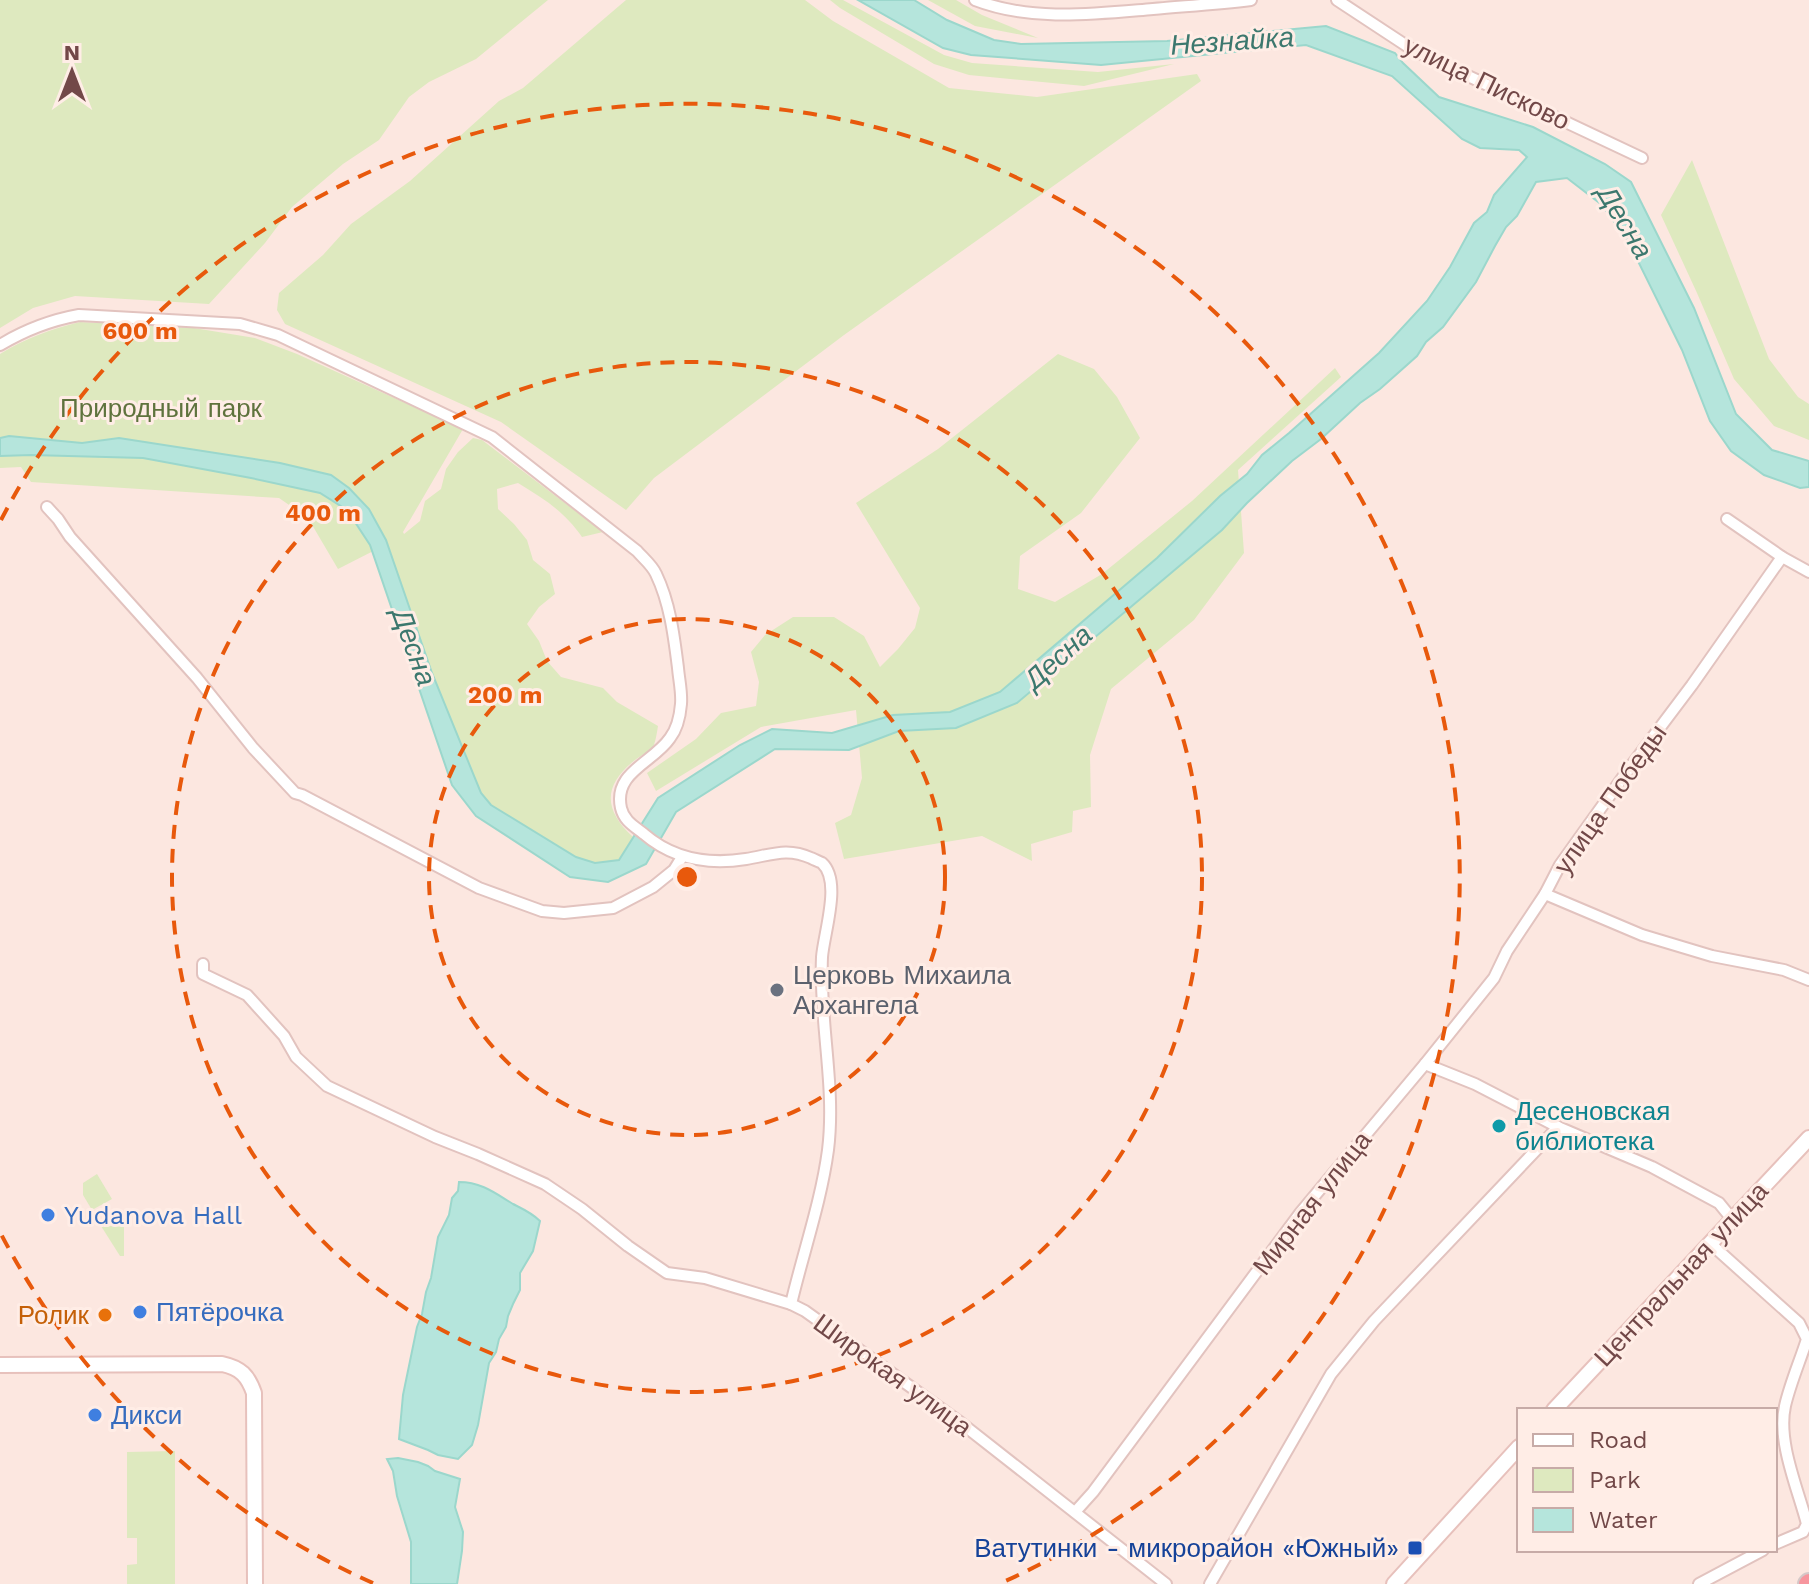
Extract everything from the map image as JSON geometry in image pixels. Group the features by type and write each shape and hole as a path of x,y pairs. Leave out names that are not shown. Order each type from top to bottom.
{"street":[{"path":"975,0 992,7 1048,15 1083,15 1251,0"},
{"name":"улица Писково","path":"1337,0 1413,50 1642,158"},
{"path":"0,345 35,327 79,315 240,324 278,335 492,437 637,551 654,570 671,619 682,701 679,720 670,740 624,781 619,793 624,818 659,847 682,857 674,870 653,887 613,908 564,913 542,911 479,888 295,793 47,507"},
{"path":"1727,519 1809,572"},
{"name":"улица Победы","path":"1782,557 1560,865 1545,894 1642,935 1712,956 1784,970 1809,980"},
{"name":"Широкая улица","path":"682,857 744,859 783,851 803,854 821,863 831,876 832,897 824,935 822,974 831,1109 828,1151 791,1304 917,1390 1166,1584"},
{"name":"Мирная улица","path":"1075,1512 1301,1212 1494,978 1507,951 1545,894"},
{"path":"203,964 203,974 247,995 284,1036 296,1057 327,1086 545,1184 667,1273 705,1278 791,1304"},
{"path":"1425,1064 1475,1084 1558,1127 1652,1167 1719,1203 1732,1219"},
{"path":"1210,1584 1331,1374 1374,1321 1558,1127"},
{"name":"Центральная улица","path":"1556,1408 1809,1138"},
{"path":"1711,1244 1799,1323 1807,1339 1784,1408 1784,1429 1807,1524 1803,1532 1777,1543"},
{"path":"0,1365 222,1364 234,1366 249,1378 254,1393 255,1584"},
{"path":"1394,1584 1517,1449"},
{"path":"1699,1584 1759,1552"}],"green space":[{"path":"0,0 548,0 476,59 429,82 409,97 379,140 343,164 292,207 265,243 209,304 75,296 33,308 0,328"},
{"path":"626,0 805,0 833,21 949,88 1037,97 1197,74 1201,81 844,335 654,478 626,510 501,422 285,324 277,310 279,293 323,255 351,224 410,181 499,101 523,88"},
{"path":"830,0 843,0 944,55 972,63 1098,72 1174,64 1084,86 969,75 934,64"},
{"path":"928,0 956,0 982,15 1038,38 975,26"},
{"path":"1692,160 1769,359 1798,397 1809,404 1809,440 1774,426 1734,379 1661,215"},
{"name":"Природный парк","path":"80,322 194,328 255,338 463,429 404,534 420,521 425,501 441,489 446,469 473,438 482,440 603,532 582,537 561,513 518,483 497,489 498,509 527,540 533,560 550,574 555,594 539,607 527,624 539,641 547,661 561,677 603,688 617,702 658,726 653,747 624,770 612,789 612,808 633,837 619,860 595,863 576,857 491,805 481,793 432,673 387,544 338,569 308,518 279,498 31,482 21,467 0,468 0,354 39,335"},
{"path":"1058,354 1094,369 1117,397 1140,438 1081,513 1020,556 1018,589 1055,602 1102,574 1192,501 1335,368 1341,377 1238,470 1244,553 1194,620 1111,689 1090,755 1091,807 1073,811 1072,832 1031,844 1032,861 982,836 844,859 835,823 851,815 862,778 856,710 761,727 656,791 647,773 696,739 721,713 756,706 759,682 751,652 765,635 793,617 834,617 864,636 880,667 898,649 915,628 920,608 856,503 938,449"},
{"path":"97,1174 112,1199 92,1210 83,1195 83,1183"},
{"path":"101,1226 124,1226 124,1256 120,1256"},
{"path":"175,1451 175,1584 127,1584 127,1565 137,1564 137,1538 127,1538 127,1452"}],"water":[{"path":"858,0 914,0 947,20 994,40 1021,44 1167,41 1326,26 1395,53 1439,97 1533,127 1605,164 1631,182 1694,308 1736,414 1772,450 1809,461 1809,487 1800,488 1764,475 1731,451 1710,421 1682,350 1628,241 1602,205 1567,178 1536,182 1517,216 1506,227 1476,282 1417,356 1292,461 1222,530 1017,703 956,728 899,731 849,750 775,749 676,812 646,864 608,882 570,877 476,816 452,785 370,545 347,510 320,493 143,458 0,456 0,438 9,436 82,443 119,438 280,463 331,475 369,509 386,540 432,673 481,793 491,805 576,857 595,863 619,860 658,798 740,745 772,729 832,733 893,715 950,712 1000,692 1157,558 1247,474 1262,455 1379,353 1427,301 1474,223 1487,212 1494,195 1527,157 1519,150 1480,148 1462,139 1392,76 1306,45 1101,65 971,55 943,48"},
{"path":"459,1182 488,1189 540,1221 533,1251 520,1273 520,1290 489,1363 472,1445 458,1459 438,1455 399,1439 403,1395 438,1237 449,1215"},
{"path":"387,1459 418,1462 460,1479 455,1507 463,1532 457,1584 411,1584 411,1542 393,1471"}],"place":[{"name":"Церковь Михаила Архангела","path":"777,990"},
{"name":"Десеновская библиотека","path":"1499,1126"},
{"name":"Yudanova Hall","path":"48,1215"},
{"name":"Пятёрочка","path":"140,1312"},
{"name":"Ролик","path":"105,1315"},
{"name":"Дикси","path":"95,1415"},
{"name":"Ватутинки - микрорайон «Южный»","path":"1415,1548"}],"water label":[{"name":"Незнайка","path":"1232,41"},
{"name":"Десна","path":"1625,222"},
{"name":"Десна","path":"414,647"},
{"name":"Десна","path":"1058,657"}]}
